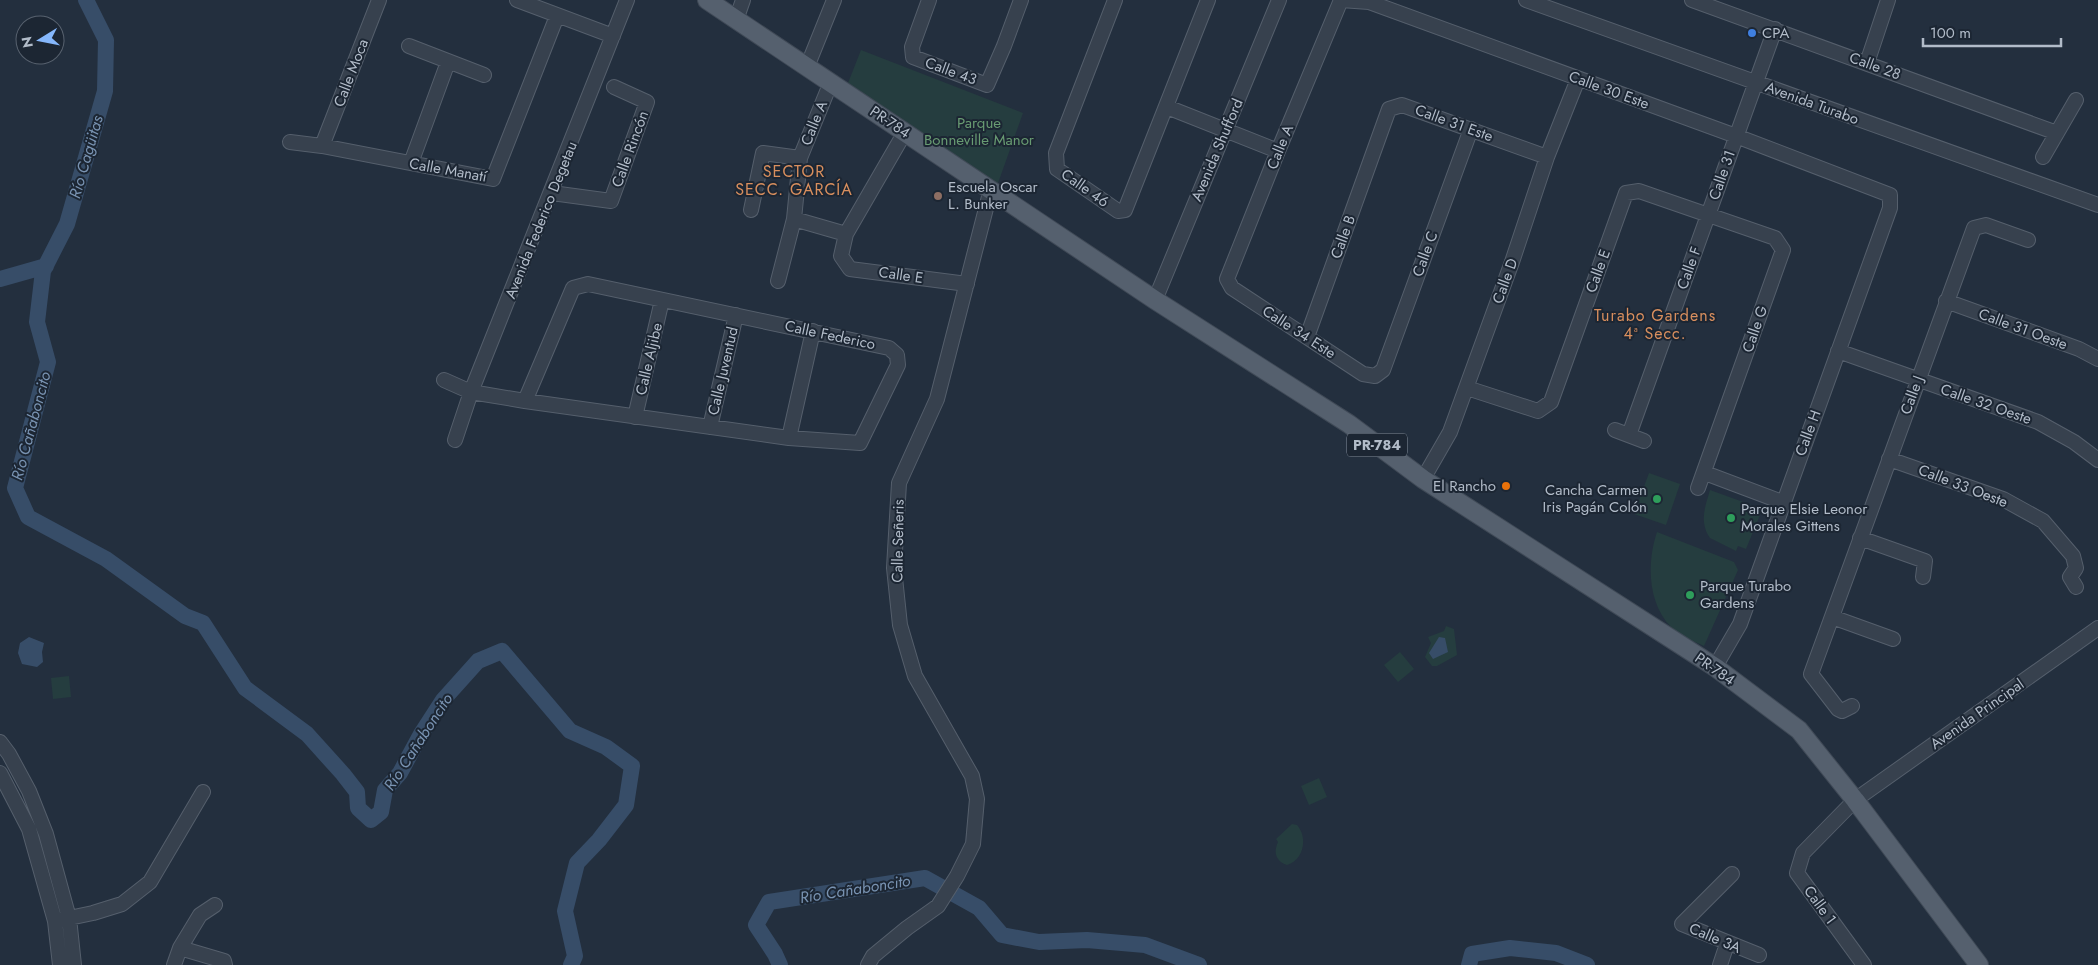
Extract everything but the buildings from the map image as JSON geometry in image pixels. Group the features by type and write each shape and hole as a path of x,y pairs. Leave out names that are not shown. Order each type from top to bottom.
{"main road":[{"name":"PR-784","path":"707,0 1154,300 1349,424 1423,479 1715,667 1799,730 1855,800 1979,965"}],"street":[{"name":"Calle Moca","path":"322,146 379,0"},
{"path":"518,0 613,36"},
{"name":"Avenida Federico Degetau","path":"455,440 471,392 552,194 627,0"},
{"path":"736,20 744,0"},
{"path":"807,67 834,0"},
{"name":"Calle 43","path":"929,0 912,47 913,57 987,85 1021,0"},
{"name":"Calle 46","path":"1115,0 1056,153 1057,168 1118,211 1125,210 1208,0"},
{"name":"Avenida Shufford","path":"1154,300 1279,0"},
{"name":"Calle 30 Este","path":"1335,16 1342,0 1370,2 1736,136 1890,195"},
{"name":"Avenida Turabo","path":"1526,0 2098,205"},
{"name":"Calle 28","path":"1692,0 2057,133"},
{"path":"1867,63 1888,0"},
{"name":"Calle Manatí","path":"290,142 322,146 493,179 557,16"},
{"name":"Calle A","path":"1228,280 1278,151 1335,16"},
{"name":"Calle 31","path":"1709,214 1775,29"},
{"path":"409,46 484,75"},
{"path":"411,163 448,62"},
{"name":"Calle D","path":"1423,479 1450,432 1548,157 1578,79"},
{"name":"Calle A","path":"778,281 794,219 800,158 831,82"},
{"name":"Calle Rincón","path":"552,194 611,201 647,102 614,87"},
{"path":"2042,157 2076,100"},
{"name":"Calle 31 Este","path":"1379,137 1389,109 1402,105 1548,157"},
{"path":"1167,107 1278,151"},
{"name":"Calle C","path":"1375,376 1383,370 1471,129"},
{"path":"794,219 846,234 905,132"},
{"name":"Calle B","path":"1306,337 1379,137"},
{"path":"751,210 763,153 800,158"},
{"name":"Calle Señeris","path":"868,965 873,956 886,944 938,906 957,876 973,844 977,800 972,776 915,676 900,625 894,568 900,483 937,399 990,189"},
{"name":"Calle E","path":"1467,388 1538,411 1551,402 1626,193 1639,191 1709,214"},
{"name":"Calle H","path":"1715,667 1740,624 1782,502 1890,208 1890,195"},
{"name":"Calle F","path":"1629,435 1709,214"},
{"name":"Calle G","path":"1698,488 1705,473 1783,250 1774,238 1709,214"},
{"name":"Calle J","path":"1852,706 1842,711 1838,709 1810,674 1946,302 1974,228 1986,225 2028,240"},
{"name":"Calle E","path":"846,234 841,256 850,269 967,284"},
{"name":"Calle 34 Este","path":"1228,280 1232,288 1306,337 1363,374 1375,376"},
{"name":"Calle Federico","path":"444,380 471,392 525,401 789,438 860,443 898,365 897,355 889,348 588,284 572,288 525,401"},
{"name":"Calle Aljibe","path":"636,417 662,300"},
{"name":"Calle 31 Oeste","path":"1946,302 2079,349 2098,359"},
{"name":"Calle Juventud","path":"710,427 736,315"},
{"path":"789,438 813,332"},
{"name":"Calle 32 Oeste","path":"1838,351 2038,422 2074,442 2098,460"},
{"path":"1615,430 1644,441"},
{"name":"Calle 33 Oeste","path":"1889,459 2002,499 2043,521 2073,556 2076,568 2070,577 2076,587"},
{"path":"1705,473 1782,502"},
{"path":"1860,538 1925,561 1923,577"},
{"path":"1832,617 1893,639"},
{"name":"Avenida Principal","path":"1855,800 2098,628"},
{"path":"0,742 9,754 33,800 46,834 62,919 74,965"},
{"path":"0,773 29,829 62,919 60,965"},
{"path":"62,919 93,913 122,904 150,882 203,792"},
{"name":"Calle 1","path":"1855,800 1803,853 1797,873 1864,965"},
{"name":"Calle 3A","path":"1732,874 1682,924 1759,956"},
{"path":"174,965 180,948 200,915 215,905"},
{"path":"1720,965 1727,944"},
{"path":"180,948 224,961 225,965"}],"green space":[{"name":"Parque Bonneville Manor","path":"861,50 1023,113 997,186 848,83"},
{"name":"Cancha Carmen Iris Pagán Colón","path":"1649,473 1680,484 1666,525 1634,514"},
{"name":"Parque Elsie Leonor Morales Gittens","path":"1710,490 1757,507 1760,515 1746,549 1738,546 1736,551 1710,538 1704,520"},
{"name":"Parque Turabo Gardens","path":"1657,532 1734,562 1738,570 1704,646 1687,638 1671,627 1657,606 1653,594 1651,569"},
{"path":"1446,626 1454,629 1457,655 1437,666 1432,666 1425,657 1431,643 1428,637 1444,631"},
{"path":"1400,652 1414,669 1398,682 1384,665"},
{"path":"69,676 71,697 53,699 51,678"},
{"path":"1319,778 1327,797 1309,805 1301,786"},
{"path":"1292,824 1297,825 1303,842 1301,853 1293,862 1287,865 1276,856 1278,842 1276,839"}],"water":[{"path":"29,637 44,643 42,652 43,662 37,667 22,664 18,653 20,643"},
{"path":"1439,637 1445,638 1448,652 1433,659 1429,653"}],"waterway":[{"name":"Río Cañaboncito","path":"86,0 106,40 105,91 67,224 43,271 37,322 48,362 15,488 28,517 106,559 185,616 203,623 245,688 307,734 357,792 358,808 371,820 381,812 385,790 400,773 421,734 443,700 478,661 502,651 570,731 606,747 632,766 626,805 599,840 577,863 565,911 575,956 571,965"},
{"name":"Río Cagüitas","path":"0,279 46,266"},
{"name":"Río Cañaboncito","path":"780,965 756,925 769,902 925,878 979,908 1002,935 1039,942 1087,940 1145,945 1199,965"},
{"name":"Río Cañaboncito","path":"1469,965 1472,954 1510,948 1556,953 1587,965"}],"place":[{"name":"CPA","path":"1752,33"},
{"name":"Escuela Oscar L. Bunker","path":"938,196"},
{"name":"El Rancho","path":"1506,486"},
{"name":"Cancha Carmen Iris Pagán Colón","path":"1657,499"},
{"name":"Parque Elsie Leonor Morales Gittens","path":"1731,518"},
{"name":"Parque Turabo Gardens","path":"1690,595"}],"district":[{"name":"SECTOR SECC. GARCÍA","path":"794,180"},
{"name":"Turabo Gardens 4ª Secc.","path":"1655,324"}]}
